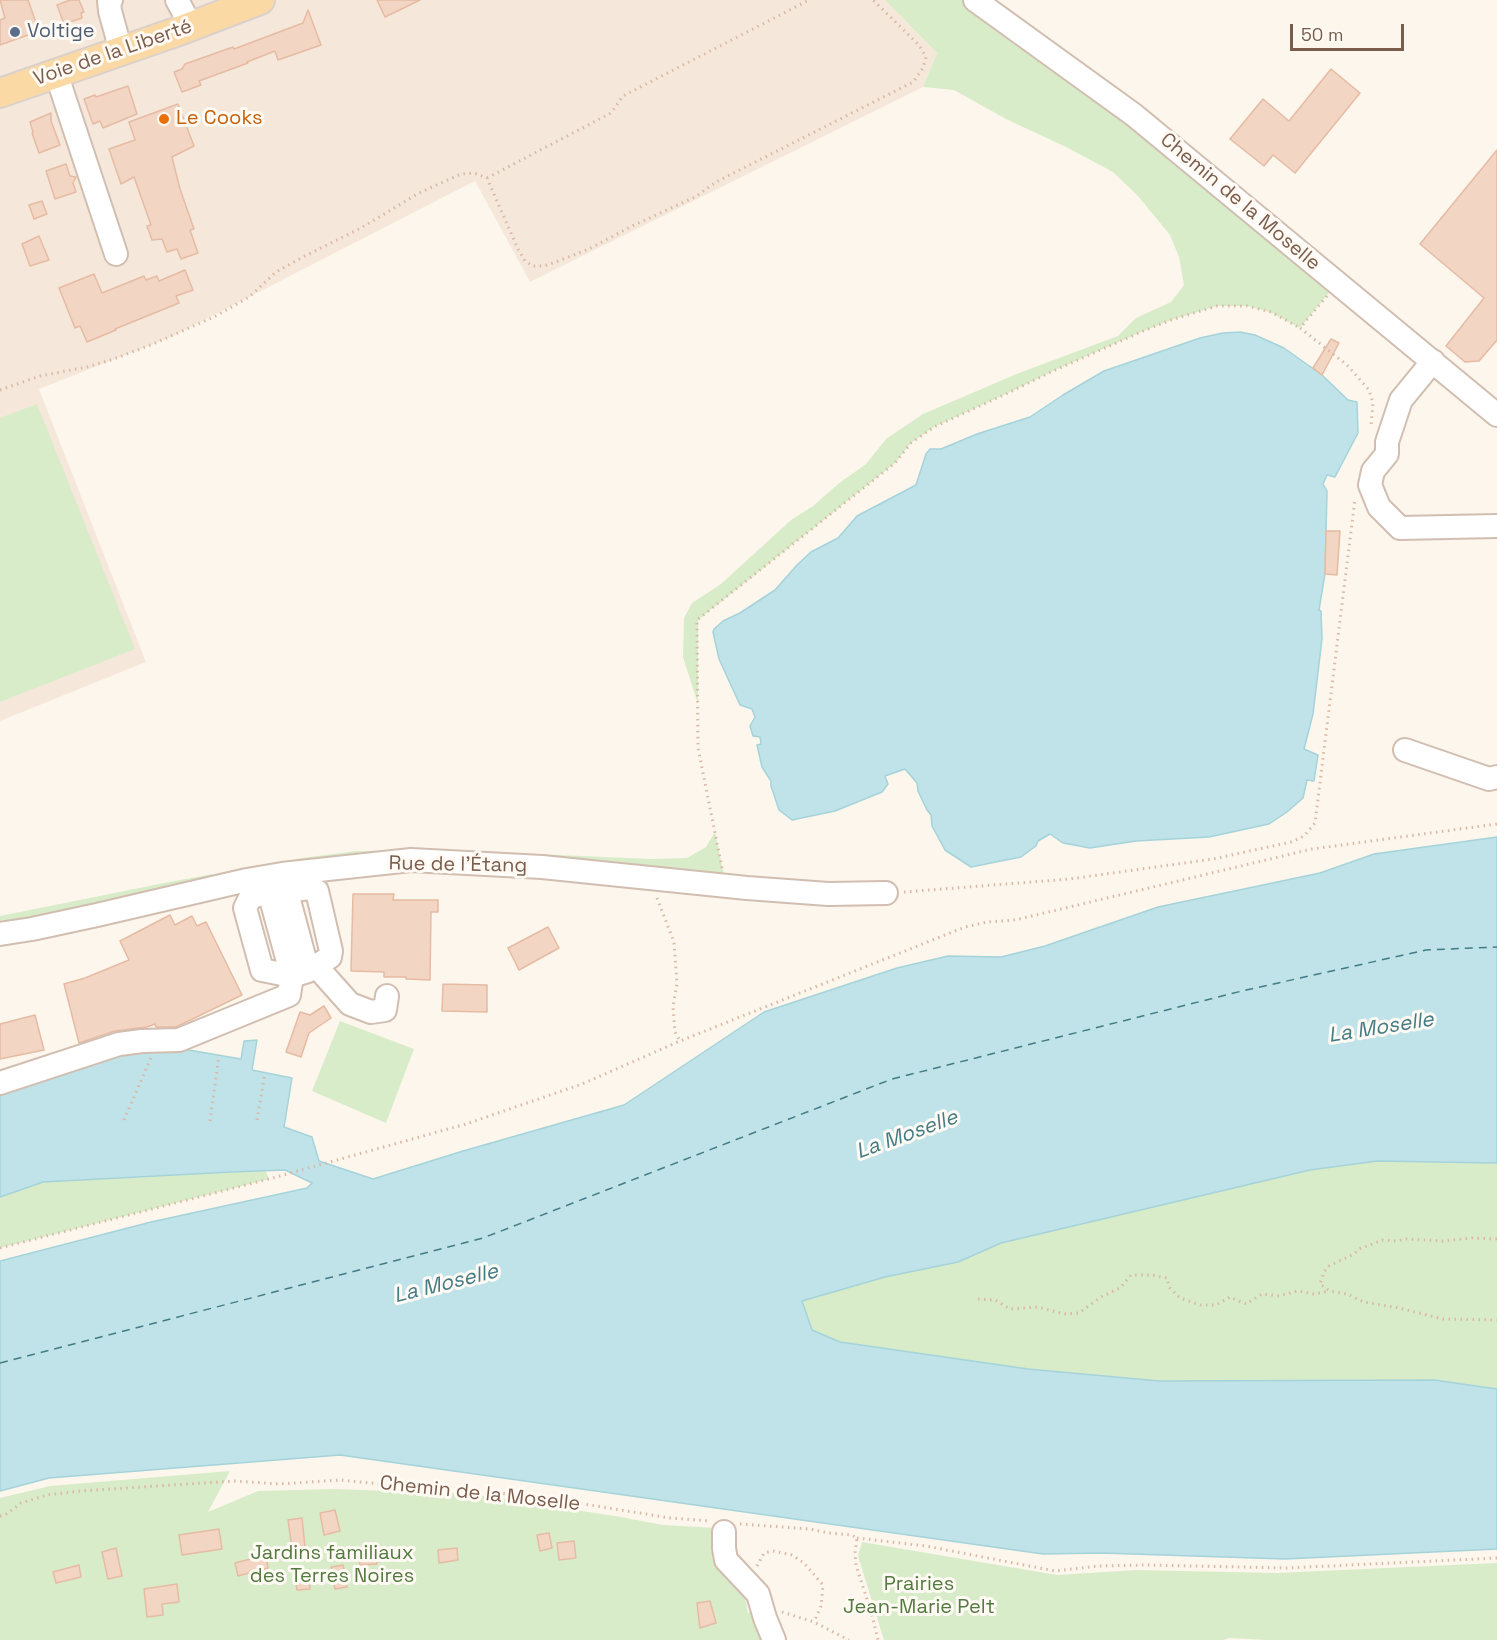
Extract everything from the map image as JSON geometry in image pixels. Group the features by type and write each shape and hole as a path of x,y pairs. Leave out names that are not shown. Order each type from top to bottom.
{"main road":[{"name":"Voie de la Liberté","path":"0,93 260,0"}],"street":[{"path":"111,0 109,1 110,11 121,51"},
{"path":"177,0 191,26"},
{"name":"Chemin de la Moselle","path":"975,0 1134,115 1497,415"},
{"path":"56,73 116,254"},
{"path":"1433,362 1401,400 1387,442 1387,454 1373,471 1370,485 1379,507 1400,528 1497,526"},
{"path":"1405,750 1489,778 1497,777"},
{"name":"Rue de l'Étang","path":"0,934 411,860 542,867 828,894 886,893"},
{"path":"305,971 275,883 250,898 245,908 262,969 305,971 350,1004 371,1012 385,1010 387,996"},
{"path":"0,1083 119,1044 179,1040 289,995 305,971"},
{"path":"725,1526 726,1560 758,1594 774,1640"}],"path":[{"path":"486,178 611,113 623,96 809,0"},
{"path":"0,390 40,376 114,359 216,316 249,297 276,272 361,228 419,193 461,174 474,173 486,178 525,261 534,266 544,266 589,249 695,197 716,182 913,82 923,68 926,57 919,45 873,0"},
{"path":"1300,328 1337,283"},
{"path":"726,885 698,747 698,620 895,463 911,443 934,427 1051,372 1171,320 1217,306 1247,306 1270,312 1300,328 1347,365 1369,390 1373,403 1371,426"},
{"path":"886,893 1070,879 1214,859 1291,842 1304,836 1315,823 1356,491"},
{"path":"0,1248 352,1157 466,1124 572,1087 680,1041 965,927 987,922 1015,920 1312,849 1497,824"},
{"path":"648,878 674,942 677,984 673,1006 675,1032 680,1041"},
{"path":"210,1121 219,1055"},
{"path":"124,1120 151,1058"},
{"path":"257,1120 266,1073"},
{"path":"1330,1291 1320,1284 1329,1266 1354,1254 1359,1249 1383,1240 1497,1239"},
{"path":"978,1299 995,1300 1010,1309 1038,1307 1064,1314 1079,1314 1101,1297 1120,1288 1131,1275 1152,1275 1167,1278 1169,1287 1180,1298 1200,1305 1216,1305 1230,1297 1246,1304 1262,1294 1280,1296 1299,1291 1314,1294 1330,1291 1347,1294 1364,1302 1443,1319 1497,1320"},
{"name":"Chemin de la Moselle","path":"0,1516 21,1503 47,1495 80,1491 234,1481 279,1484 340,1480 542,1497 725,1526 810,1529 852,1535 857,1538 926,1546 1055,1570 1147,1565 1286,1568 1497,1558"},
{"path":"857,1538 856,1565 878,1640"},
{"path":"746,1582 768,1551 792,1555 804,1563 823,1585 821,1606 814,1622"},
{"path":"763,1609 787,1612 814,1622 849,1640"}],"shaded area":[{"path":"0,0 885,0 937,53 923,87 530,282 475,181 171,337 39,389 146,662 0,721"}],"green space":[{"path":"885,0 975,0 1337,283 1300,328 1270,312 1247,306 1217,306 1141,332 934,427 911,443 895,463 698,620 698,704 683,657 684,618 692,603 721,584 791,520 813,506 866,464 886,439 923,414 1019,373 1118,336 1136,318 1171,302 1184,285 1179,257 1170,235 1138,196 1113,172 1006,119 954,90 923,87 937,53"},
{"path":"37,404 135,649 0,702 0,418"},
{"path":"715,832 726,885 411,860 0,934 0,916 302,858 356,851 443,850 651,859 687,858 706,847"},
{"path":"340,1021 414,1049 386,1123 312,1091"},
{"path":"0,1158 264,1167 269,1179 0,1248"},
{"path":"1377,1161 1497,1163 1497,1389 1434,1380 1159,1381 1028,1369 840,1342 812,1330 802,1301 885,1277 958,1262 1001,1243 1310,1170"},
{"name":"Jardins familiaux des Terres Noires","path":"230,1471 208,1512 258,1491 335,1489 471,1494 663,1525 717,1528 744,1589 748,1613 758,1611 767,1640 0,1640 0,1498 50,1486"},
{"name":"Prairies Jean-Marie Pelt","path":"862,1542 1057,1575 1136,1570 1276,1573 1497,1563 1497,1640 1230,1638 1223,1640 884,1640 858,1556"}],"water":[{"path":"1240,332 1255,335 1284,348 1322,375 1348,400 1357,402 1358,433 1335,477 1327,475 1323,484 1327,491 1325,574 1319,610 1321,611 1322,639 1313,714 1304,749 1318,755 1314,781 1307,780 1303,798 1269,824 1209,837 1136,841 1090,848 1063,843 1050,834 1038,841 1036,846 1021,857 971,867 945,850 932,826 931,815 918,791 917,783 905,769 885,776 888,784 882,792 835,811 792,820 779,810 771,781 762,767 757,745 761,744 760,737 753,736 750,726 755,717 752,709 740,705 719,659 714,629 723,621 740,613 775,590 811,552 838,538 857,516 916,485 926,454 930,449 941,449 977,434 1030,417 1104,371 1200,338"},
{"name":"La Moselle","path":"1497,837 1497,1163 1377,1161 1310,1170 1001,1243 958,1262 885,1277 802,1301 812,1330 840,1342 1028,1369 1159,1381 1434,1380 1497,1389 1497,1549 1285,1559 1101,1553 1043,1554 340,1455 49,1478 0,1491 0,1261 151,1222 307,1188 312,1183 285,1170 231,1172 43,1182 0,1197 0,1093 136,1047 183,1049 241,1059 244,1041 257,1040 252,1070 292,1078 284,1127 312,1137 319,1161 373,1179 624,1105 764,1012 897,968 948,956 1001,957 1045,946 1158,907 1320,873 1374,854"}],"building":[{"path":"0,0 28,0 39,31 0,45 0,20 5,18"},
{"path":"70,0 79,0 84,12 81,13 82,18 64,24 57,5"},
{"path":"377,0 420,0 385,17"},
{"path":"308,10 321,45 278,60 275,51 199,81 201,85 182,92 174,72 182,69 185,64 233,47 234,49 303,23"},
{"path":"1331,69 1360,93 1295,173 1273,155 1264,166 1230,139 1263,99 1289,121"},
{"path":"128,86 137,114 103,128 100,121 93,124 84,99"},
{"path":"178,104 194,146 172,157 194,229 190,230 198,253 181,259 177,249 167,252 162,239 152,240 147,226 151,225 134,177 121,184 109,149 135,140 129,122"},
{"path":"51,113 51,121 60,145 39,153 30,122"},
{"path":"1497,150 1497,340 1479,361 1465,362 1446,346 1484,298 1420,244"},
{"path":"66,164 70,176 76,177 73,183 76,192 55,199 46,171"},
{"path":"42,201 47,214 34,219 29,205"},
{"path":"39,236 49,260 30,266 22,244"},
{"path":"185,270 193,290 176,296 179,303 87,342 80,326 75,328 59,288 94,274 102,293 144,276 146,280 157,276 159,281"},
{"path":"1331,339 1339,343 1322,375 1313,368"},
{"path":"1326,531 1340,531 1337,575 1325,574"},
{"path":"353,894 394,894 393,900 438,900 438,912 431,912 430,980 384,977 384,972 351,971"},
{"path":"170,915 175,925 192,916 197,926 206,922 242,995 176,1027 156,1027 155,1024 115,1031 79,1043 64,984 129,960 120,941"},
{"path":"548,927 559,948 519,970 508,948"},
{"path":"443,984 487,985 487,1012 442,1011"},
{"path":"324,1006 331,1018 309,1033 301,1057 286,1052 300,1012 310,1015"},
{"path":"35,1015 44,1050 0,1059 0,1024"},
{"path":"335,1510 340,1531 324,1535 320,1513"},
{"path":"302,1518 305,1547 292,1549 288,1520"},
{"path":"219,1529 222,1549 182,1555 179,1535"},
{"path":"549,1533 552,1548 540,1551 537,1535"},
{"path":"574,1541 576,1558 559,1560 557,1543"},
{"path":"376,1546 377,1564 360,1565 358,1547"},
{"path":"116,1548 122,1576 108,1579 102,1552"},
{"path":"457,1548 458,1560 439,1563 438,1550"},
{"path":"266,1555 268,1568 238,1576 235,1563"},
{"path":"79,1565 81,1577 56,1583 53,1572"},
{"path":"343,1565 347,1587 335,1589 331,1567"},
{"path":"308,1575 310,1589 297,1590 295,1576"},
{"path":"177,1584 179,1602 162,1604 163,1615 147,1617 144,1589"},
{"path":"710,1601 716,1623 700,1628 697,1603"}],"ferry route":[{"path":"0,1363 483,1238 892,1079 1242,991 1426,950 1497,947"}],"place":[{"name":"Voltige","path":"15,32"},
{"name":"Le Cooks","path":"164,119"}]}
